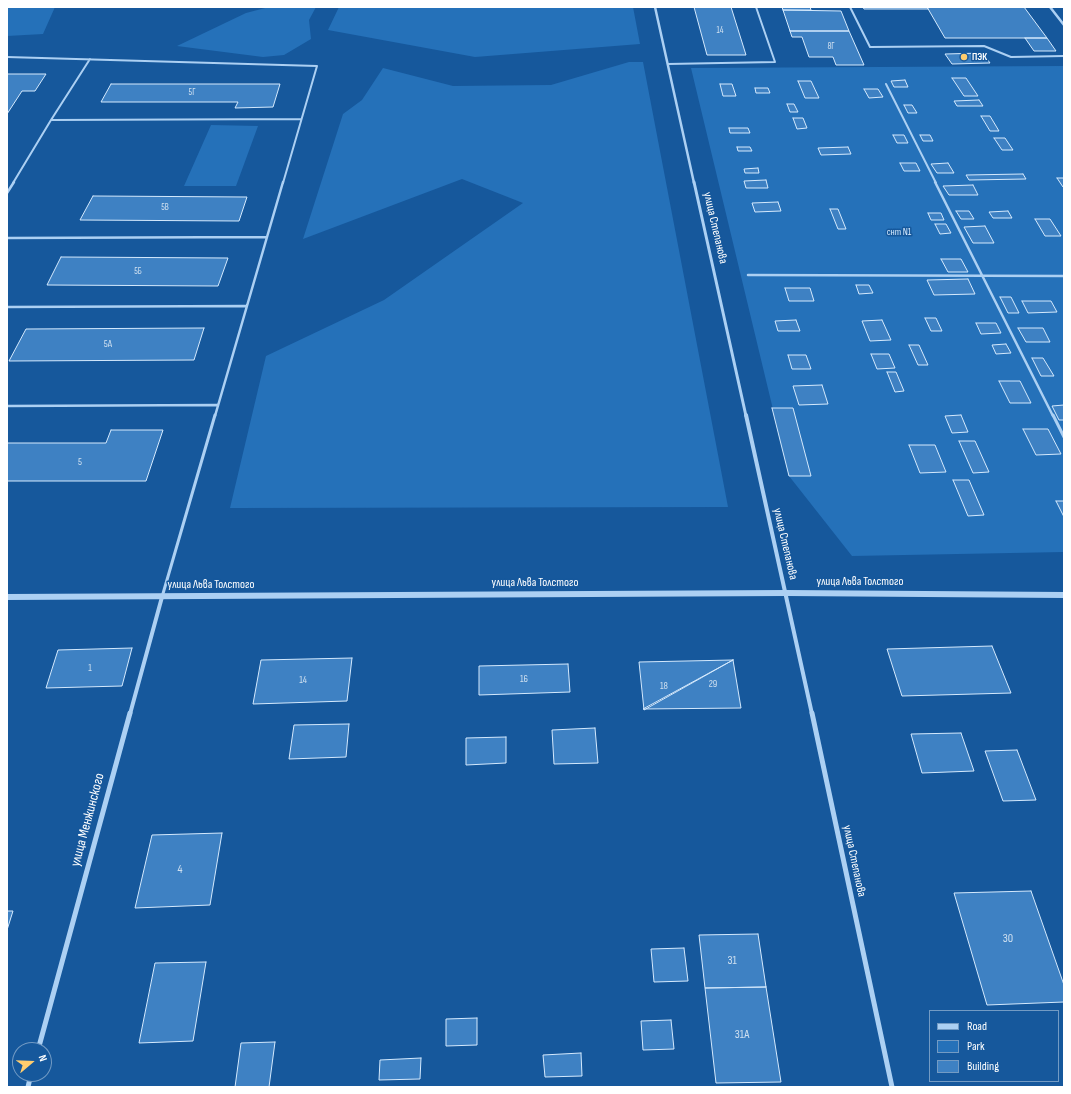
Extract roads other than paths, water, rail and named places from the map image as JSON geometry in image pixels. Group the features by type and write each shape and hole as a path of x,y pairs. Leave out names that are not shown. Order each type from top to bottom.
{"street":[{"name":"улица Степанова","path":"655,7 786,593 892,1087"},
{"path":"1050,7 1064,25"},
{"name":"улица Льва Толстого","path":"7,597 786,593 1064,595"},
{"name":"улица Менжинского","path":"40,1042 162,596"}],"lane":[{"path":"668,64 775,62 756,7"},
{"path":"850,7 870,47 984,46 1011,56 1064,56"},
{"path":"7,57 316,66 162,596"},
{"path":"7,193 90,59"},
{"path":"886,84 1064,437"},
{"path":"51,120 301,119"},
{"path":"7,238 267,237"},
{"path":"748,275 1064,276"},
{"path":"7,307 246,306"},
{"path":"7,406 217,405"}],"place":[{"name":"ПЭК","path":"964,57"}],"park label":[{"name":"снт N1","path":"899,232"}]}
